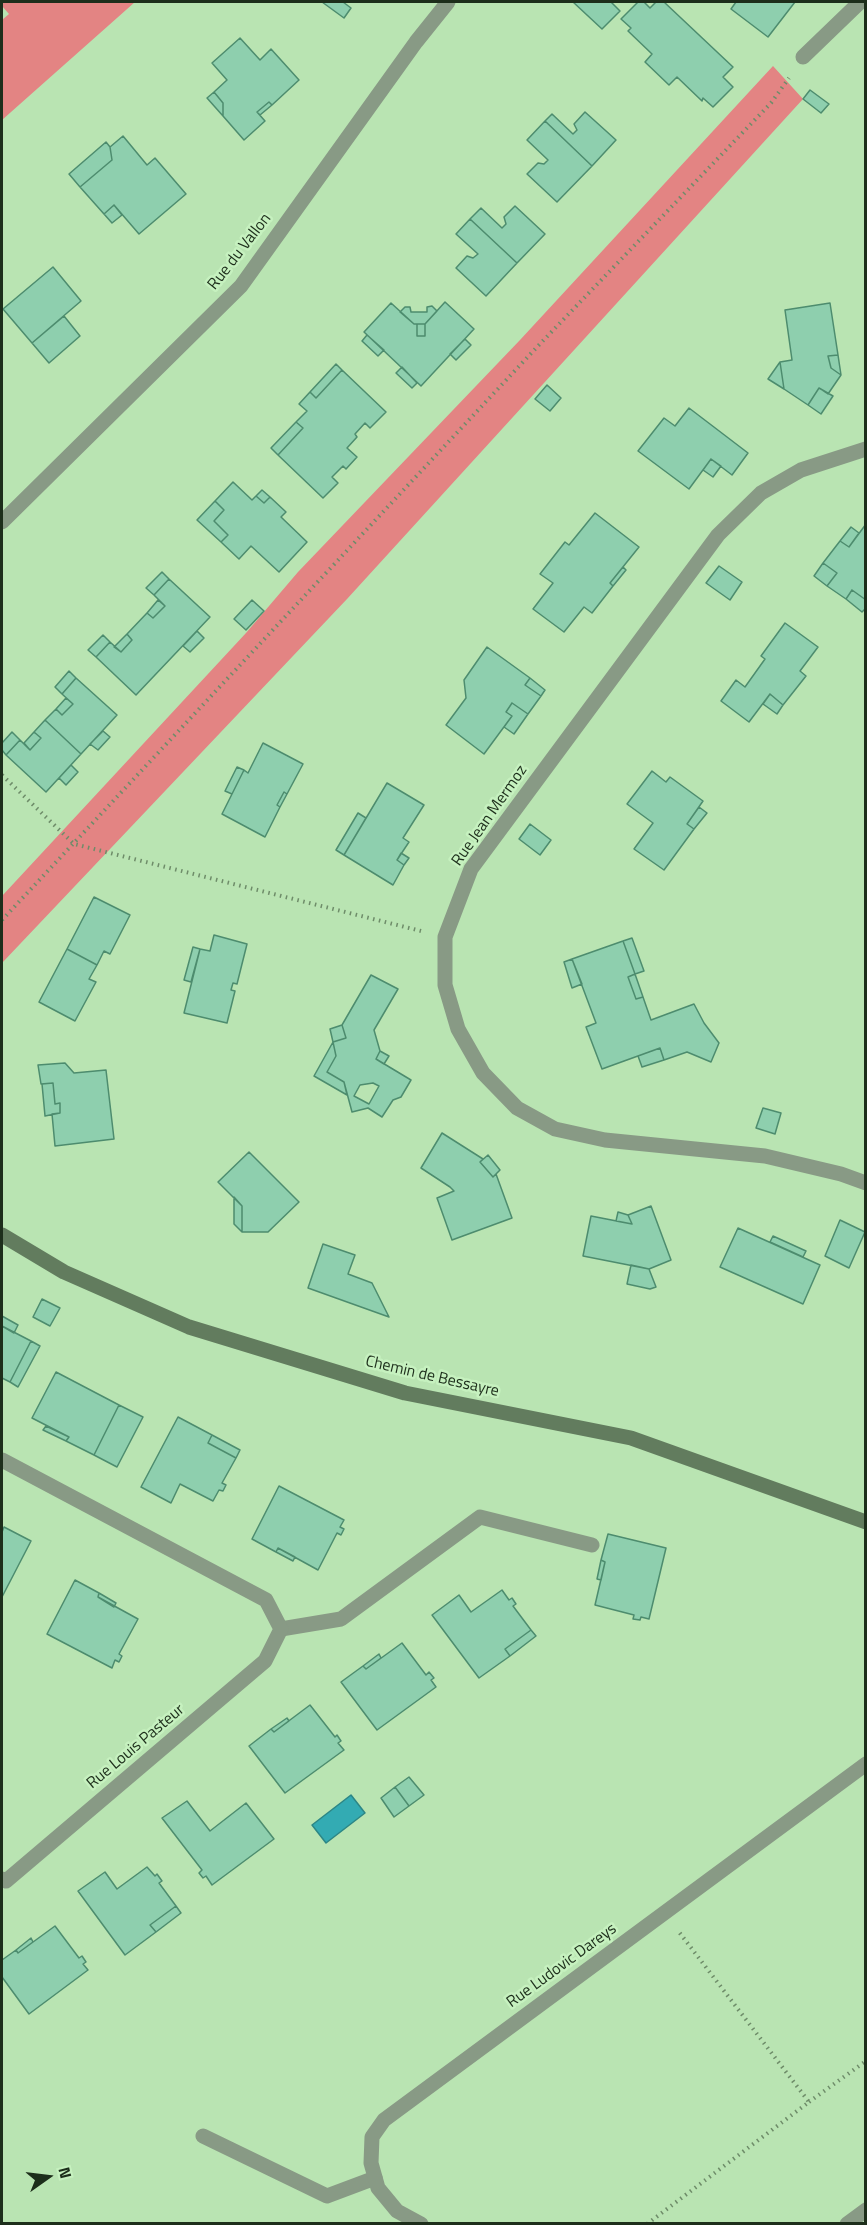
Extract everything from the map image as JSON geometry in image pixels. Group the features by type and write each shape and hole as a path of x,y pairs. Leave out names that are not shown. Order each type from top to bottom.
{"street":[{"name":"Rue du Vallon","path":"2,522 241,286 416,42 448,2"},
{"path":"803,57 860,2"},
{"name":"Rue Jean Mermoz","path":"866,449 801,470 761,493 718,535 471,869 445,937 446,985 458,1029 483,1073 517,1108 555,1129 605,1140 765,1156 841,1174 866,1183"},
{"name":"Chemin de Bessayre","path":"2,1235 64,1272 189,1327 405,1393 631,1438 866,1522"},
{"path":"2,1460 266,1600 281,1629 341,1619 480,1517 592,1545"},
{"name":"Rue Louis Pasteur","path":"2,1879 6,1881 265,1661 281,1629"},
{"name":"Rue Ludovic Dareys","path":"421,2223 397,2211 378,2188 370,2163 372,2137 384,2120 866,1764"},
{"path":"203,2136 327,2196 375,2178"},
{"path":"847,2223 866,2210"}],"path":[{"path":"2,920 537,347 771,103 803,57"},
{"path":"2,775 74,844 445,937"},
{"path":"664,1913 809,2102"},
{"path":"647,2223 866,2061"}],"shaded area":[{"path":"2,2 135,2 2,120 2,20 9,14 2,6"},
{"path":"773,66 803,99 347,599 2,963 2,896 246,633 298,572 520,340"}],"water":[{"path":"351,1795 365,1813 326,1843 312,1825"}],"building":[{"path":"322,2 343,2 351,8 344,18"},
{"path":"573,2 611,2 620,11 602,29"},
{"path":"638,2 644,2 650,8 656,2 664,2 733,67 723,77 733,87 713,107 703,98 702,101 677,77 669,85 645,62 652,54 628,31 631,28 621,19"},
{"path":"736,2 795,2 768,37 731,9"},
{"path":"240,38 260,60 271,49 299,80 272,105 269,102 257,112 265,121 244,140 223,116 223,103 214,92 227,80 212,63"},
{"path":"810,90 829,104 821,113 803,99"},
{"path":"214,92 223,103 223,116 207,98"},
{"path":"269,102 272,105 260,115 257,112"},
{"path":"585,112 616,140 592,166 545,121 552,114 573,134 577,130 574,124"},
{"path":"545,121 592,166 557,202 527,174 538,163 544,164 548,160 527,140"},
{"path":"123,136 147,165 155,158 186,194 139,234 114,205 104,214 80,187 112,160 110,147"},
{"path":"106,142 110,147 112,160 80,187 69,174"},
{"path":"114,205 122,215 112,223 104,214"},
{"path":"515,206 545,234 517,263 470,219 481,208 502,228 506,224 504,217"},
{"path":"470,219 517,263 486,296 456,268 467,256 473,258 478,254 456,234"},
{"path":"53,267 81,301 32,343 3,309"},
{"path":"445,302 474,329 421,386 364,332 391,303 414,324 417,324 417,336 425,336 425,324"},
{"path":"830,303 838,355 828,356 831,368 841,375 828,394 819,388 808,405 784,389 780,362 792,360 785,310"},
{"path":"432,306 437,311 425,324 414,324 400,312 405,307 410,307 411,312 427,312 427,307"},
{"path":"64,316 80,336 49,363 32,343"},
{"path":"417,324 425,324 425,336 417,336"},
{"path":"367,335 384,350 378,356 362,341"},
{"path":"465,339 471,345 456,360 450,354"},
{"path":"838,355 841,375 831,368 828,356"},
{"path":"780,362 784,389 768,379"},
{"path":"336,364 342,370 316,398 310,392"},
{"path":"402,367 417,383 412,388 396,373"},
{"path":"342,370 386,412 370,428 365,423 355,434 357,437 347,448 357,457 346,469 343,466 332,477 338,483 323,498 278,455 303,428 296,422 307,411 299,404 310,392 316,398"},
{"path":"547,385 561,398 550,411 535,399"},
{"path":"819,388 833,396 821,414 808,405"},
{"path":"689,408 748,453 732,475 711,459 689,489 638,451 664,418 675,426"},
{"path":"296,422 303,428 278,455 271,448"},
{"path":"711,459 721,466 713,477 703,470"},
{"path":"233,482 252,500 256,496 264,503 270,497 286,512 281,517 307,542 279,572 251,546 239,559 221,542 228,535 214,521 224,510 215,501"},
{"path":"262,490 270,497 264,503 256,496"},
{"path":"215,501 224,510 214,521 228,535 221,542 197,520"},
{"path":"595,513 639,547 610,583 613,586 592,613 584,607 564,632 533,609 553,583 540,574 565,542 569,545"},
{"path":"866,524 866,600 852,590 846,599 827,586 837,573 823,563 840,541 849,547"},
{"path":"851,527 859,533 849,547 840,541"},
{"path":"823,563 837,573 827,586 814,576"},
{"path":"719,566 742,582 730,600 706,583"},
{"path":"623,567 626,570 613,586 610,583"},
{"path":"162,572 169,579 154,595 146,588"},
{"path":"169,579 210,617 136,695 96,657 110,642 121,652 132,640 127,634 147,613 153,618 165,606 154,595"},
{"path":"852,590 866,600 866,608 862,612 846,599"},
{"path":"158,600 165,606 153,618 147,613"},
{"path":"252,600 264,611 246,630 234,619"},
{"path":"785,623 818,647 800,671 806,676 783,705 770,694 749,722 721,701 736,680 745,687 765,659 761,656"},
{"path":"197,631 204,638 190,652 183,646"},
{"path":"127,634 132,640 121,652 114,647"},
{"path":"103,635 110,642 96,657 88,650"},
{"path":"487,647 530,678 525,685 541,696 528,714 512,703 506,712 512,716 484,754 446,725 466,698 464,680"},
{"path":"69,671 76,678 62,694 55,687"},
{"path":"76,678 117,715 81,754 45,720 56,709 62,715 73,704 62,694"},
{"path":"530,678 545,690 541,696 525,685"},
{"path":"770,694 783,705 777,714 763,704"},
{"path":"66,698 73,704 62,715 56,709"},
{"path":"512,703 528,714 514,734 504,727 512,716 506,712"},
{"path":"45,720 81,754 46,792 6,755 20,740 30,750 41,738 34,732"},
{"path":"103,731 110,737 98,750 90,744"},
{"path":"12,732 20,740 6,755 2,750 2,743"},
{"path":"34,732 41,738 30,750 24,743"},
{"path":"263,743 303,764 287,794 284,792 277,805 280,807 265,837 222,814 244,770 248,773"},
{"path":"71,765 78,772 66,785 59,778"},
{"path":"237,767 244,770 232,794 225,791"},
{"path":"652,771 666,782 670,777 703,801 687,824 694,829 664,870 634,849 653,823 627,804"},
{"path":"387,783 424,805 403,838 409,842 397,860 404,865 393,885 344,855"},
{"path":"284,792 287,794 280,807 277,805"},
{"path":"699,807 707,813 694,829 687,824"},
{"path":"358,813 366,818 344,855 336,850"},
{"path":"530,824 551,840 540,855 519,839"},
{"path":"401,853 409,858 404,865 397,860"},
{"path":"94,897 130,915 110,954 104,951 97,965 67,949"},
{"path":"214,935 247,944 237,984 233,983 231,990 235,991 227,1023 184,1013 200,949 210,951"},
{"path":"632,938 644,971 635,974 623,941"},
{"path":"623,941 635,974 628,977 636,999 643,997 651,1020 694,1004 704,1023 719,1043 711,1062 687,1052 664,1060 660,1048 602,1069 586,1027 596,1023 572,959"},
{"path":"193,947 200,949 191,982 184,980"},
{"path":"67,949 97,965 89,979 96,982 75,1021 39,1002"},
{"path":"572,959 582,984 572,988 564,962"},
{"path":"635,974 643,997 636,999 628,977"},
{"path":"371,975 398,989 374,1030 380,1051 376,1059 411,1080 401,1097 393,1100 382,1117 368,1108 352,1112 344,1082 327,1072 336,1056 333,1042 346,1038 342,1025","holes":["373,1083 379,1086 369,1104 354,1096 360,1085"]},
{"path":"342,1025 346,1038 333,1042 330,1029"},
{"path":"333,1042 336,1056 327,1072 344,1082 347,1095 314,1076"},
{"path":"660,1048 664,1060 642,1067 638,1056"},
{"path":"380,1051 389,1056 384,1064 376,1059"},
{"path":"65,1063 74,1073 106,1070 114,1139 55,1146 52,1114 60,1113 60,1103 55,1104 53,1083 41,1084 38,1065"},
{"path":"53,1083 55,1104 60,1103 60,1113 45,1116 42,1084"},
{"path":"763,1108 781,1113 775,1134 756,1128"},
{"path":"442,1133 483,1159 480,1162 493,1177 496,1174 512,1218 452,1240 437,1198 454,1191 421,1168"},
{"path":"249,1152 299,1202 268,1232 242,1232 242,1206 218,1182"},
{"path":"488,1155 500,1170 493,1177 480,1162"},
{"path":"234,1197 242,1206 242,1232 234,1224"},
{"path":"651,1206 671,1260 649,1269 583,1256 591,1216 632,1224 628,1215"},
{"path":"618,1212 628,1215 632,1224 616,1221"},
{"path":"840,1220 865,1232 849,1268 825,1256"},
{"path":"738,1228 820,1265 803,1304 720,1267"},
{"path":"773,1236 806,1251 803,1257 770,1242"},
{"path":"323,1244 355,1255 348,1274 372,1283 389,1317 308,1288"},
{"path":"631,1265 649,1269 656,1287 650,1289 627,1284"},
{"path":"42,1299 60,1308 50,1326 33,1317"},
{"path":"2,1316 18,1325 14,1333 2,1326"},
{"path":"2,1326 31,1341 10,1382 2,1378"},
{"path":"31,1341 40,1346 18,1387 10,1382"},
{"path":"56,1372 119,1405 94,1455 66,1441 69,1437 32,1418"},
{"path":"119,1405 143,1417 117,1467 94,1455"},
{"path":"178,1417 212,1435 208,1443 236,1458 222,1483 226,1485 223,1491 219,1490 213,1501 180,1484 171,1503 141,1487"},
{"path":"46,1426 69,1437 66,1441 43,1430"},
{"path":"212,1435 240,1450 236,1458 208,1443"},
{"path":"279,1486 344,1520 340,1527 344,1529 341,1535 337,1533 318,1570 278,1548 276,1552 252,1539"},
{"path":"4,1527 31,1541 2,1597 2,1532"},
{"path":"608,1534 666,1548 649,1619 641,1617 640,1620 633,1619 634,1615 595,1605 605,1562 601,1560"},
{"path":"278,1548 295,1557 293,1561 276,1552"},
{"path":"601,1560 605,1562 601,1580 597,1579"},
{"path":"75,1580 99,1593 98,1597 138,1619 119,1654 122,1656 119,1662 115,1660 112,1668 47,1634"},
{"path":"502,1590 509,1600 512,1598 516,1604 513,1606 531,1630 505,1649 510,1656 479,1678 432,1615 459,1595 471,1612"},
{"path":"99,1593 116,1603 114,1607 98,1597"},
{"path":"531,1630 536,1636 510,1656 505,1649"},
{"path":"402,1643 426,1675 429,1672 434,1678 431,1680 436,1687 377,1730 341,1682 363,1666 366,1669"},
{"path":"379,1654 381,1658 366,1669 363,1666"},
{"path":"310,1705 335,1737 337,1735 341,1741 338,1743 344,1750 285,1793 249,1746 271,1729 274,1732"},
{"path":"287,1718 289,1721 274,1732 271,1729"},
{"path":"409,1777 424,1795 409,1806 395,1787"},
{"path":"395,1787 409,1806 394,1817 381,1798"},
{"path":"187,1801 210,1831 246,1803 274,1839 212,1885 206,1876 203,1878 199,1873 202,1870 162,1818"},
{"path":"147,1867 155,1876 157,1874 162,1881 159,1883 176,1906 150,1925 156,1932 125,1955 78,1891 105,1872 117,1889"},
{"path":"176,1906 181,1913 156,1932 150,1925"},
{"path":"55,1926 79,1958 82,1956 86,1962 83,1964 88,1970 29,2014 2,1977 2,1960 16,1950 18,1953"},
{"path":"31,1938 33,1942 18,1953 16,1950"}]}
